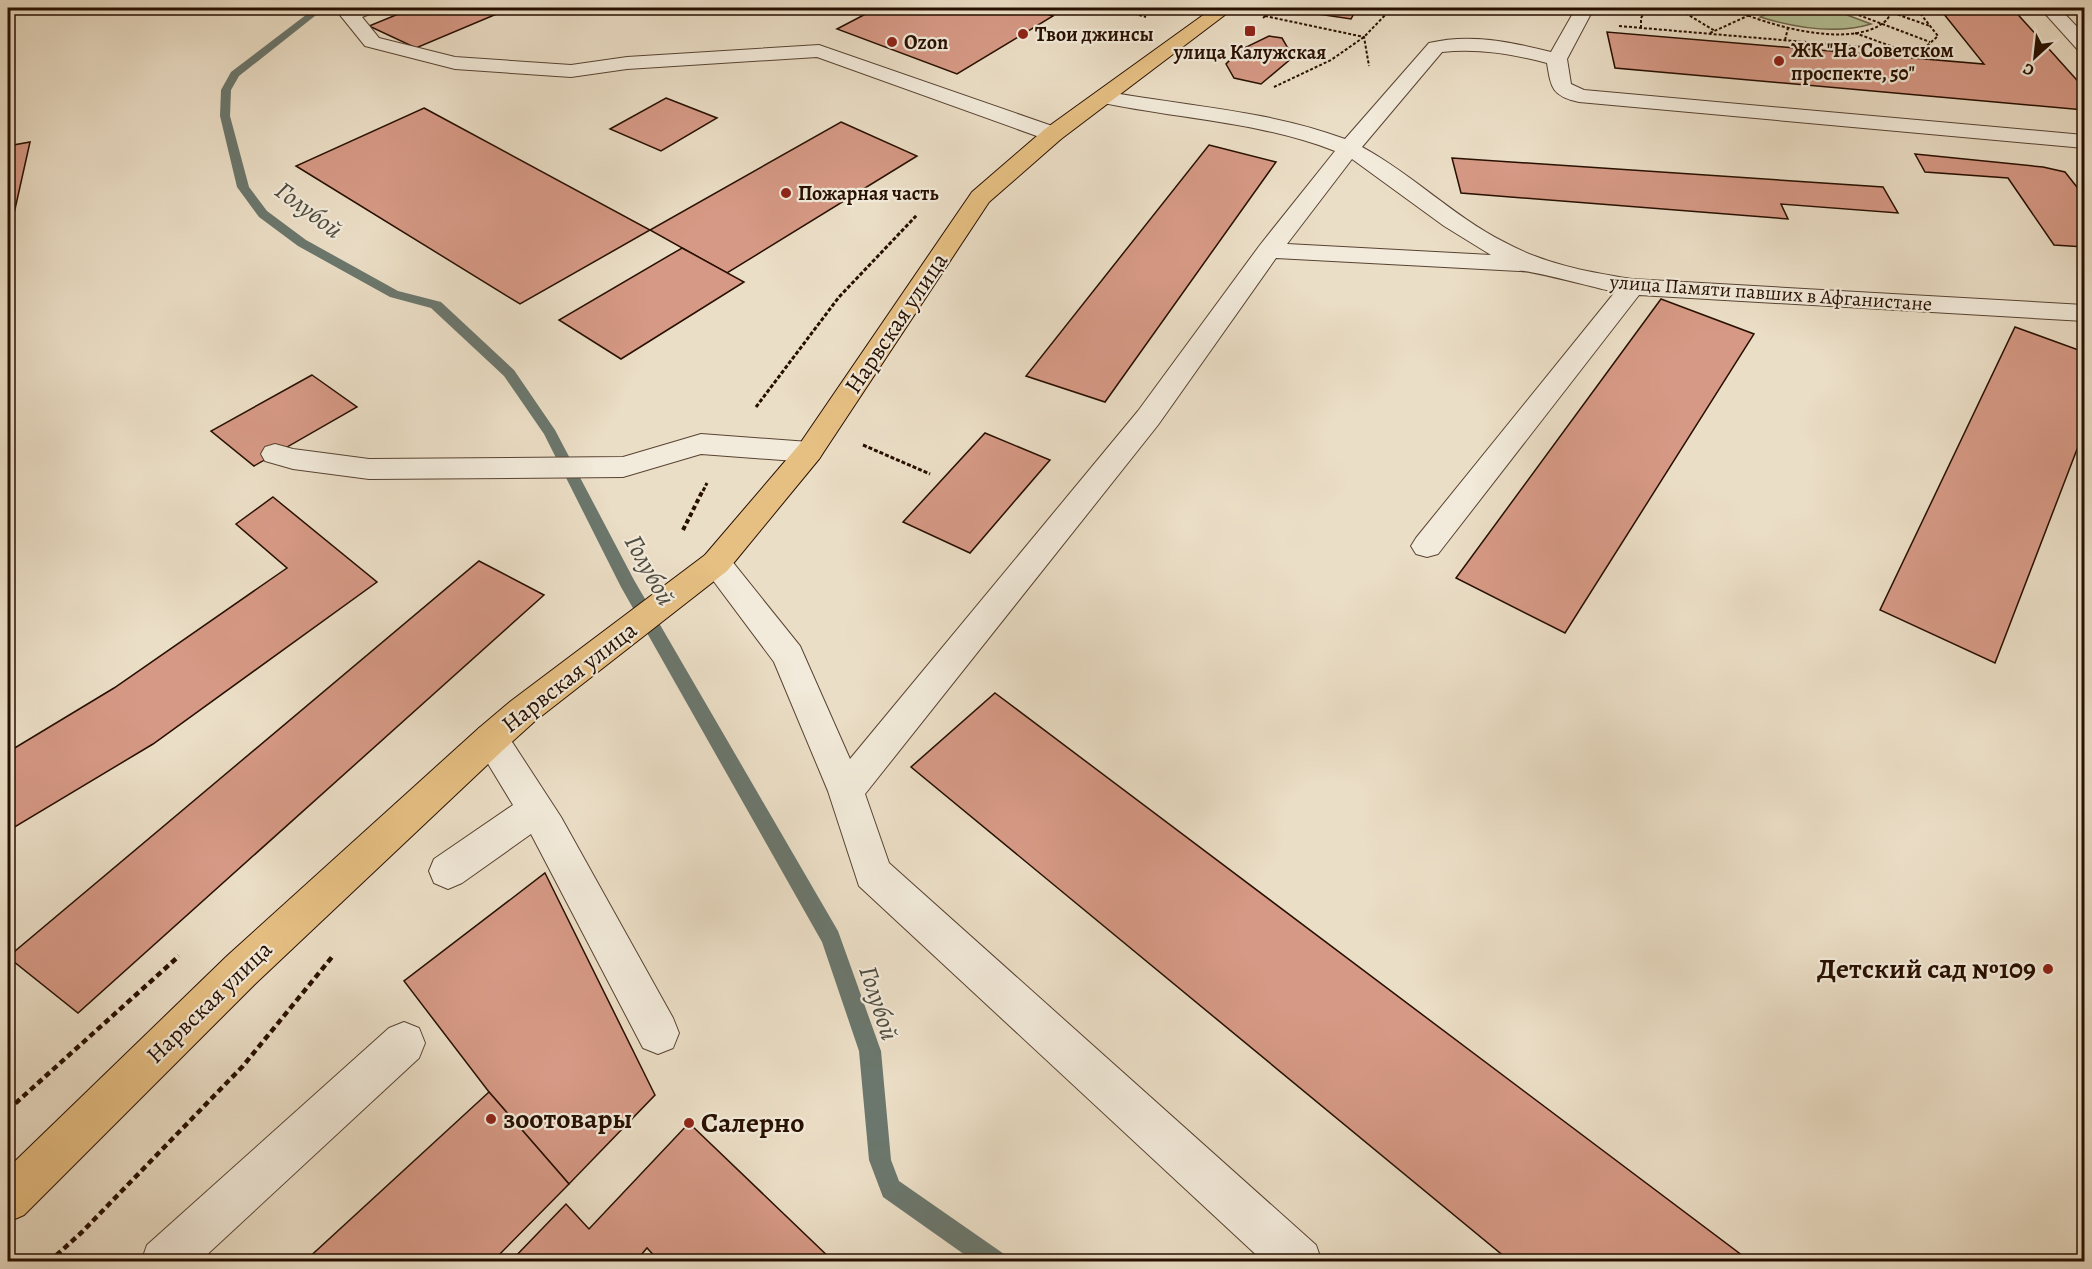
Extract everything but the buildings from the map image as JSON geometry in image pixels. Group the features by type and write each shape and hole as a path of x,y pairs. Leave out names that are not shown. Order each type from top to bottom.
{"main road":[{"name":"Нарвская улица","path":"8,1199 241,970 491,739 523,711 716,563 809,452 981,196 1053,134 1225,8"}],"street":[{"path":"368,8 350,15 372,42 455,63 571,71 627,63 819,51 1053,134"},
{"path":"1585,8 1557,59 1561,87 1579,96 2077,142 2085,158"},
{"path":"2049,8 2085,45"},
{"path":"846,790 1148,418 1269,250 1349,148 1436,47 1491,44 1557,59"},
{"name":"улица Памяти павших в Афганистане","path":"1103,97 1144,106 1269,124 1349,148 1493,246 1533,265 1579,278 1632,287 2085,313"},
{"path":"1269,250 1533,265"},
{"path":"1427,546 1632,287"},
{"path":"275,454 294,459 369,469 623,467 701,444 809,452"},
{"path":"716,563 788,655 846,790 873,874 1299,1262"},
{"path":"491,739 536,809 658,1033"},
{"path":"448,872 536,809"},
{"path":"164,1262 404,1043"}],"path":[{"path":"1115,8 1154,20"},
{"path":"1257,24 1275,8"},
{"path":"1271,89 1331,60 1364,37 1392,8"},
{"path":"1641,28 1641,18 1647,8"},
{"path":"1677,8 1685,15 1716,31"},
{"path":"1730,8 1788,28 1818,32 1852,32 1882,24 1893,13 1894,8"},
{"path":"1710,34 1766,8"},
{"path":"1794,8 1815,10 1830,8"},
{"path":"1840,8 1931,42"},
{"path":"1569,36 1608,25 1910,51 1931,42 1938,36 1916,8"},
{"path":"1893,13 1931,27"},
{"path":"1264,16 1364,37"},
{"path":"1785,40 1788,28"},
{"path":"1852,32 1903,50"},
{"path":"854,442 930,474"},
{"path":"50,1262 243,1066 337,950"}],"green space":[{"path":"1780,8 1809,12 1834,10 1871,24 1830,30 1787,24 1760,17"}],"waterway":[{"name":"Голубой","path":"320,8 235,74 226,90 225,116 243,187 263,214 302,243 394,294 436,305 509,373 550,433 627,583 831,938 870,1051 880,1160 891,1189 996,1262"}],"place":[{"name":"улица Калужская","path":"1250,31"},
{"name":"Твои джинсы","path":"1023,34"},
{"name":"Ozon","path":"892,42"},
{"name":"ЖК \"На Советском проспекте, 50\"","path":"1779,61"},
{"name":"Пожарная часть","path":"786,193"},
{"name":"Детский сад №109","path":"2048,969"},
{"name":"зоотовары","path":"491,1119"},
{"name":"Салерно","path":"689,1123"}]}
